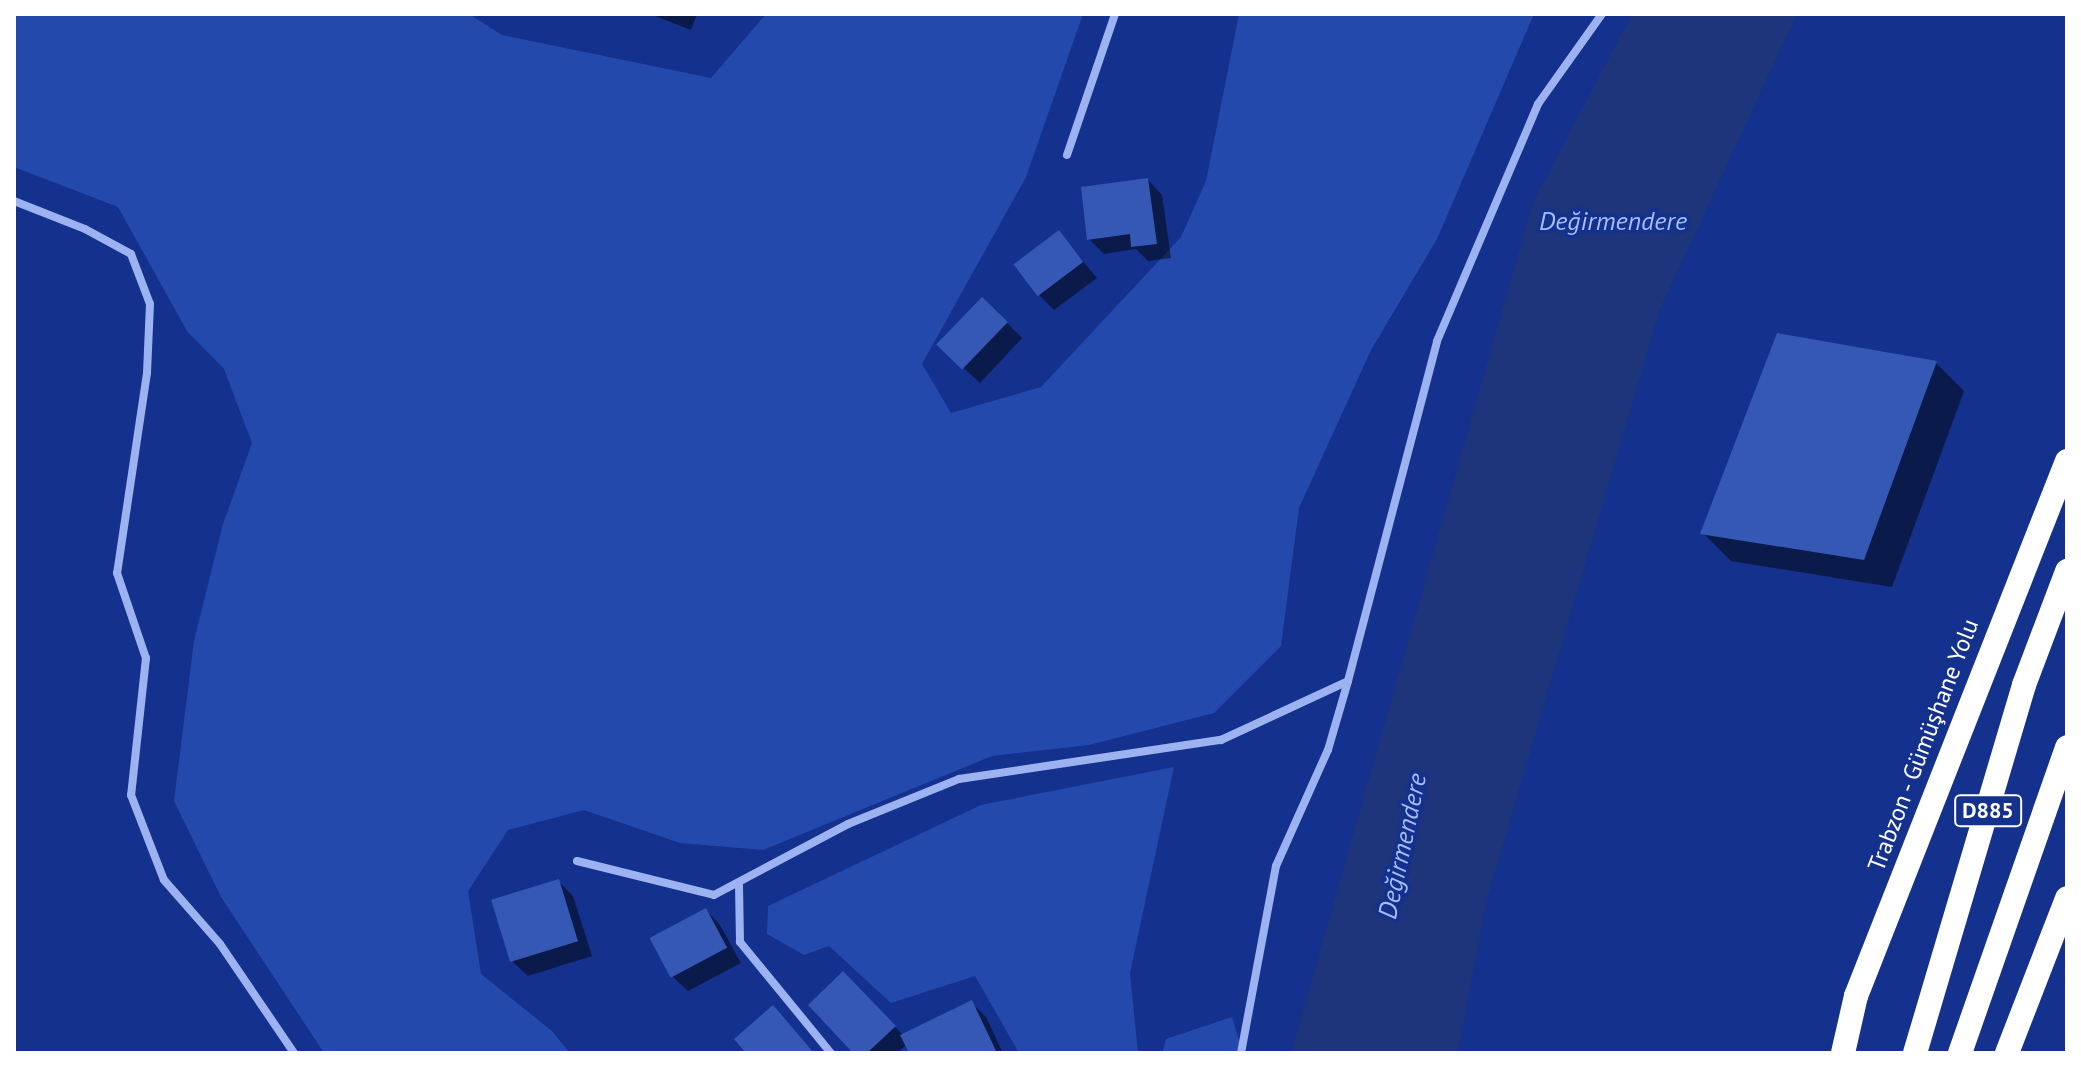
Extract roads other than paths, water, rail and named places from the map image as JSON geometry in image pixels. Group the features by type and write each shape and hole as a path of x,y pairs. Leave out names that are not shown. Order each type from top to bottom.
{"highway":[{"name":"Trabzon - Gümüşhane Yolu","path":"1843,1053 1862,981 2067,461"},
{"name":"D885","path":"1915,1053 2024,685 2067,571"},
{"name":"D885","path":"1960,1053 2067,747"},
{"path":"2007,1053 2067,898"}],"street":[{"path":"1067,155 1115,14"},
{"path":"1241,1053 1276,866 1328,750 1437,341 1538,104 1602,14"},
{"path":"14,201 85,229 131,254 150,304 147,373 117,573 146,658 131,795 164,880 220,944 294,1053"},
{"path":"577,861 714,895 739,885 848,824 959,779 1221,740 1348,681"},
{"path":"739,885 740,942 831,1053"}],"water":[{"name":"Değirmendere","path":"1632,14 1797,14 1660,309 1487,899 1458,1053 1291,1053 1533,202"}]}
